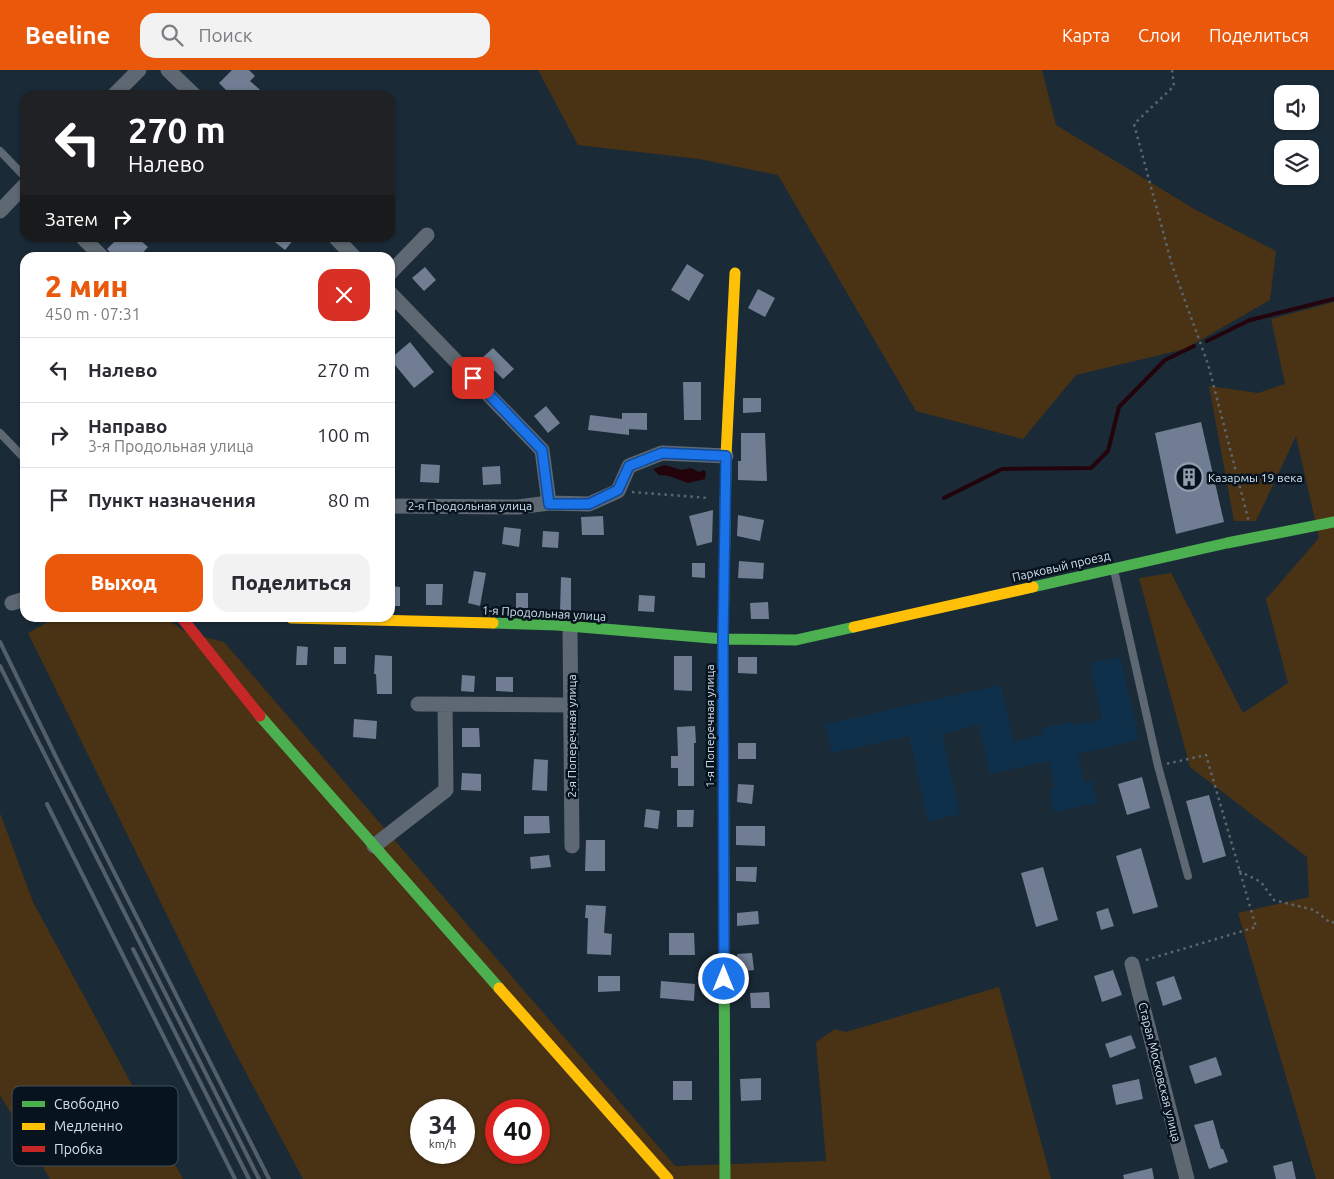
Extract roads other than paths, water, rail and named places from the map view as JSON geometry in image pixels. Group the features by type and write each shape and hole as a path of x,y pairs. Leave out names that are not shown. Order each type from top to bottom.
{"street":[{"path":"119,90 139,70"},
{"path":"168,70 189,90"},
{"path":"0,211 20,190"},
{"path":"395,267 427,235"},
{"path":"87,242 96,252"},
{"path":"340,242 350,252"},
{"name":"1-я Поперечная улица","path":"725,1179 723,639 726,456 735,272"},
{"path":"395,298 542,450 549,504"},
{"name":"2-я Продольная улица","path":"395,506 518,507 549,504 589,504 618,490 629,466 662,453 726,456"},
{"name":"Парковый проезд","path":"796,640 1114,568 1334,522"},
{"name":"1-я Продольная улица","path":"395,621 570,627 723,639 796,640"},
{"path":"185,622 245,699 668,1179"},
{"name":"2-я Поперечная улица","path":"570,627 572,846"},
{"path":"418,704 571,705"},
{"path":"374,846 446,790 445,704"},
{"name":"Старая Московская улица","path":"1132,964 1187,1179"}],"lane":[{"path":"0,151 20,172"},
{"path":"0,433 20,454"},
{"path":"1114,568 1158,766 1188,876"}],"waterway":[{"path":"1207,341 1250,320 1334,299"},
{"path":"944,498 1002,469 1091,468 1108,451 1119,407 1165,360 1194,346"}],"railway":[{"path":"0,642 269,1179"},
{"path":"0,666 259,1179"},
{"path":"47,804 235,1179"},
{"path":"133,949 249,1179"}],"place":[{"name":"Казармы 19 века","path":"1189,477"}]}
